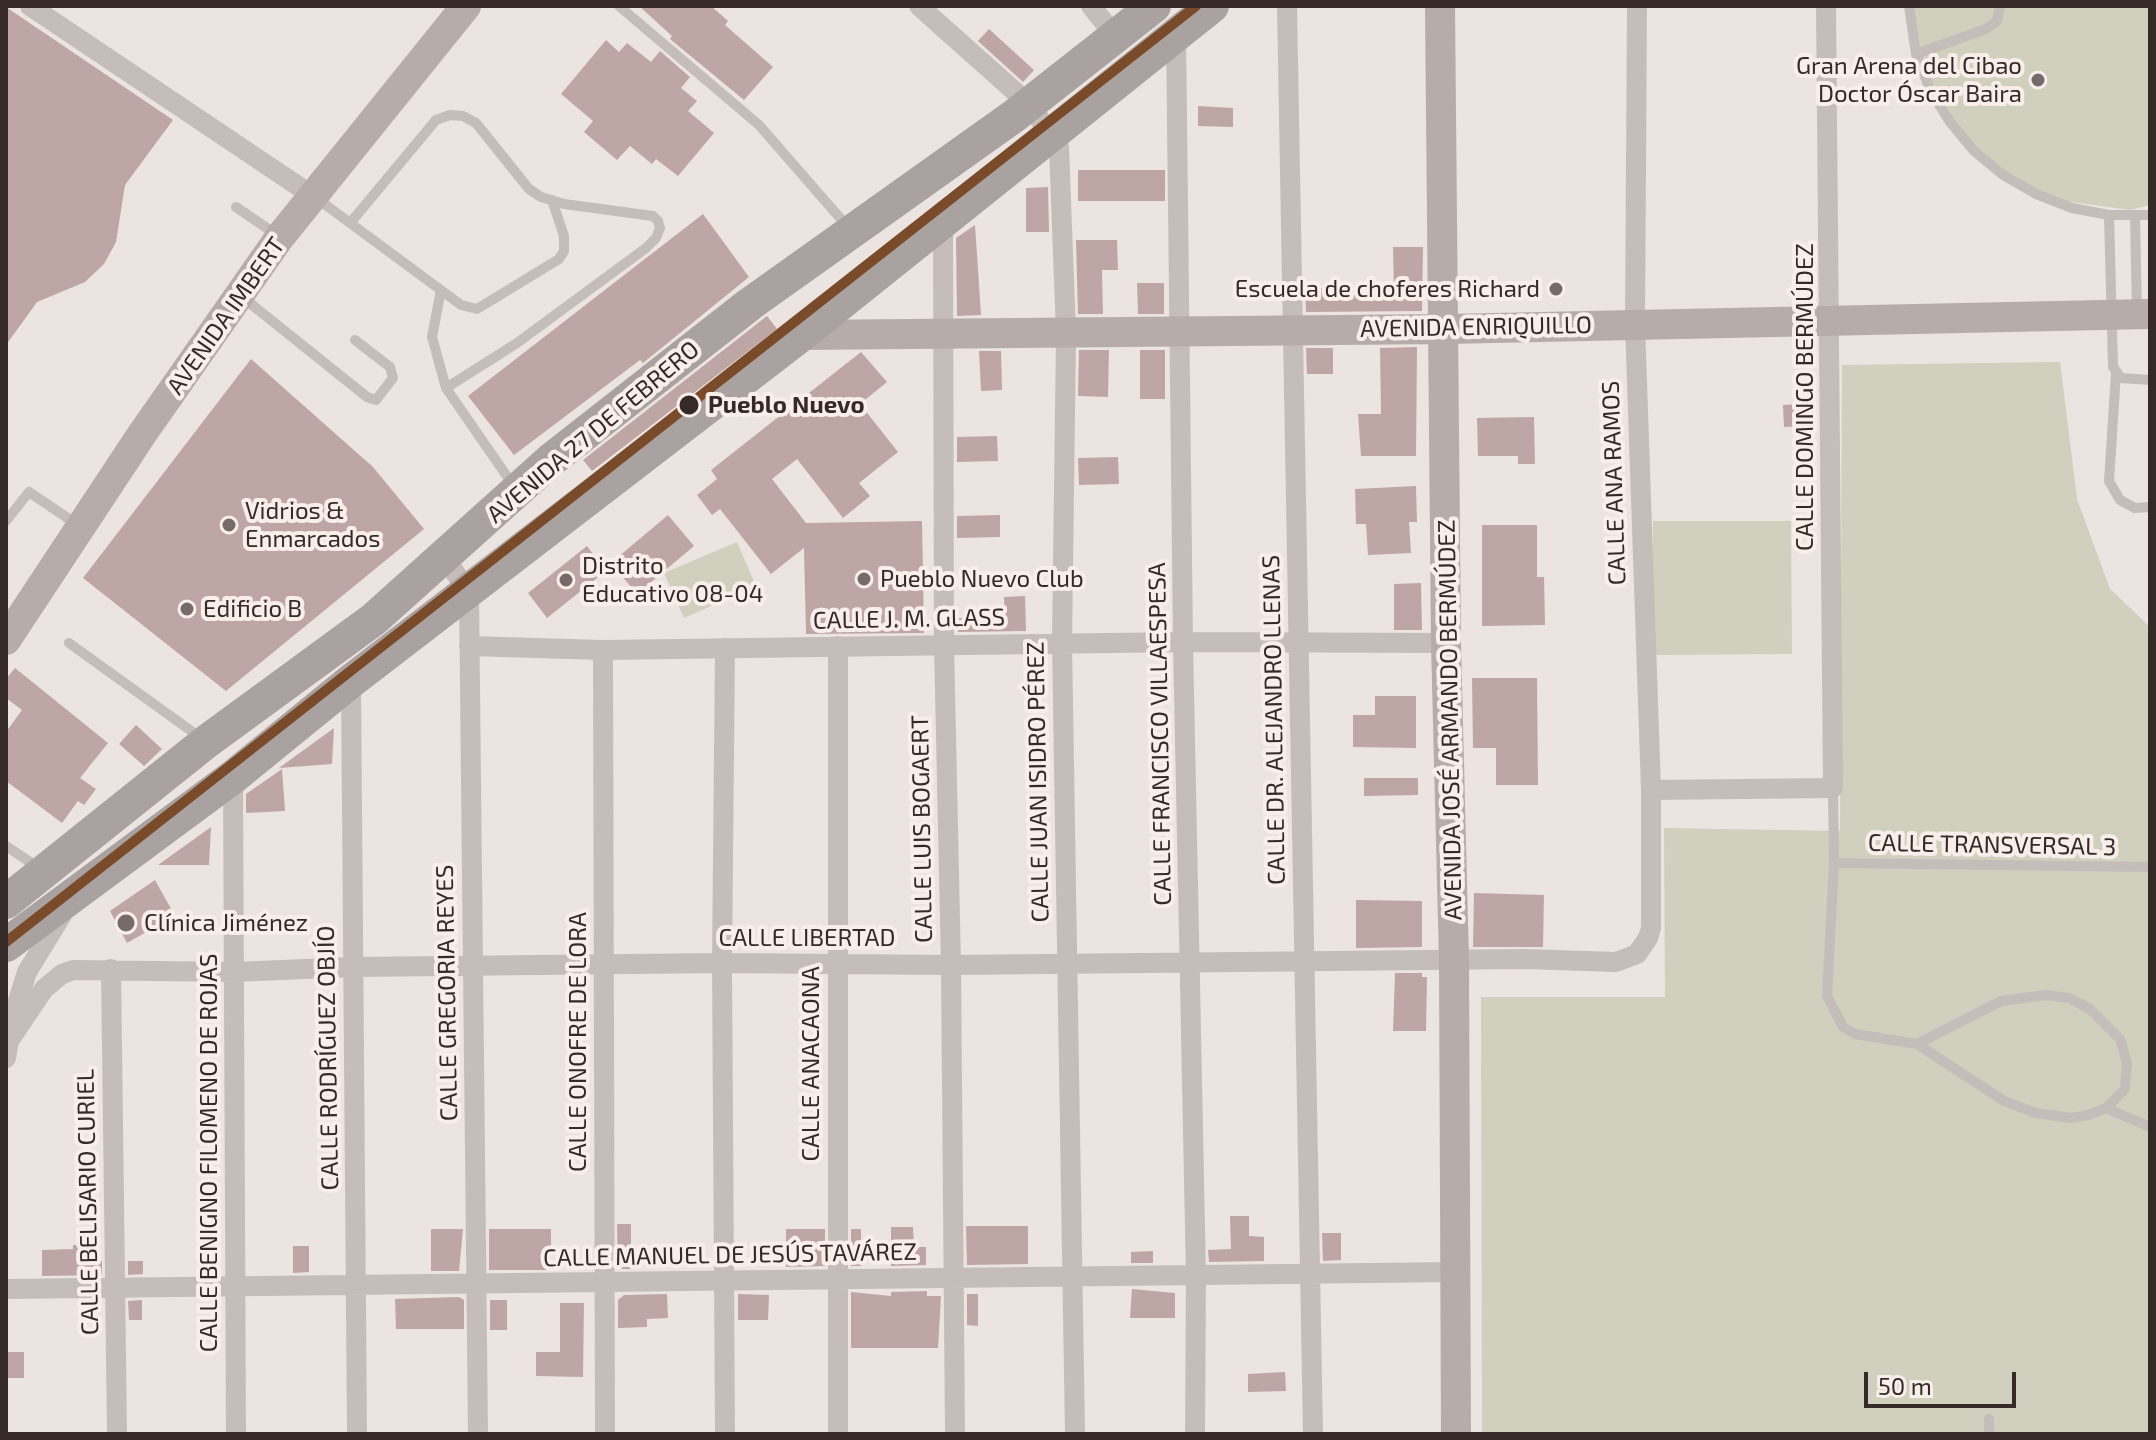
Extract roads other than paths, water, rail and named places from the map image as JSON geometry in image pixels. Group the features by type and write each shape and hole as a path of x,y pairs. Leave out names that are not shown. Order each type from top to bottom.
{"main road":[{"name":"AVENIDA 27 DE FEBRERO","path":"6,902 206,742 374,619 517,491 737,314 1030,105 1154,6"},
{"name":"AVENIDA 27 DE FEBRERO","path":"6,945 233,777 351,681 801,335 1212,6"}],"street":[{"path":"30,6 313,196"},
{"name":"AVENIDA IMBERT","path":"6,640 80,526 280,237 466,6"},
{"path":"919,6 1030,105 1051,132"},
{"path":"1091,6 1116,37"},
{"name":"CALLE DR. ALEJANDRO LLENAS","path":"1287,6 1313,1434"},
{"name":"AVENIDA JOSÉ ARMANDO BERMÚDEZ","path":"1440,6 1446,329 1446,643 1454,961 1456,1434"},
{"name":"CALLE ANA RAMOS","path":"1637,6 1635,324 1651,790 1651,928 1637,954"},
{"name":"CALLE DOMINGO BERMÚDEZ","path":"1826,6 1833,788"},
{"name":"CALLE FRANCISCO VILLAESPESA","path":"1176,33 1183,642 1192,963 1195,1434"},
{"name":"CALLE JUAN ISIDRO PÉREZ","path":"1051,132 1059,147 1066,334 1062,643 1075,1434"},
{"name":"CALLE LUIS BOGAERT","path":"943,222 944,644 951,965 955,1434"},
{"name":"AVENIDA ENRIQUILLO","path":"801,335 1446,329 2132,314"},
{"path":"445,558 469,593"},
{"name":"CALLE GREGORIA REYES","path":"469,593 478,1434"},
{"name":"CALLE J. M. GLASS","path":"469,646 603,650 1062,643 1446,643"},
{"name":"CALLE ANACAONA","path":"838,646 838,1434"},
{"path":"725,648 722,963 725,1434"},
{"name":"CALLE ONOFRE DE LORA","path":"603,650 605,1434"},
{"name":"CALLE RODRÍGUEZ OBJÍO","path":"351,681 357,1434"},
{"name":"CALLE BENIGNO FILOMENO DE ROJAS","path":"233,777 236,1434"},
{"path":"1651,790 1833,788"},
{"path":"8,1049 13,1017 31,961 76,894"},
{"name":"CALLE LIBERTAD","path":"8,1049 44,989 62,974 111,969 234,972 353,967 722,963 1616,962 1637,954"},
{"name":"CALLE BELISARIO CURIEL","path":"111,969 117,1434"},
{"name":"CALLE MANUEL DE JESÚS TAVÁREZ","path":"6,1289 1455,1272"}],"lane":[{"path":"619,6 759,125 852,232"},
{"path":"1909,6 1916,54 1930,90 1950,122 1974,151 2003,175 2036,194 2072,208 2109,215 2150,215"},
{"path":"1916,54 1986,29 1997,21 2000,6"},
{"path":"351,222 436,120 450,115 463,116 476,123 529,189 552,200 653,216 660,228 646,248 517,343 446,388"},
{"path":"313,196 461,305 477,309 559,259 564,251 564,236 552,200"},
{"path":"236,207 280,237"},
{"path":"2109,215 2132,314"},
{"path":"2135,216 2132,314 2116,373 2109,481 2120,500 2135,508 2150,507"},
{"path":"441,290 432,337 446,388 517,491"},
{"path":"240,294 367,397 376,400 393,378 390,367 355,340"},
{"path":"2116,373 2121,378 2150,380"},
{"path":"6,521 29,492 80,526"},
{"path":"69,643 206,742"},
{"path":"1833,788 1834,863 1827,996 1836,1017 1855,1034 1917,1044 2004,1101 2036,1113 2071,1118 2106,1108 2125,1089 2127,1063 2120,1039 2090,1009 2069,998 2046,995 2001,1001 1917,1044"},
{"path":"6,846 15,848 44,872"},
{"name":"CALLE TRANSVERSAL 3","path":"1834,863 2150,867"},
{"path":"2106,1108 2150,1127"},
{"path":"1989,1419 1989,1434"}],"place":[{"name":"Gran Arena del Cibao Doctor Óscar Baira","path":"2038,80"},
{"name":"Escuela de choferes Richard","path":"1556,289"},
{"name":"Pueblo Nuevo","path":"689,405"},
{"name":"Vidrios & Enmarcados","path":"229,525"},
{"name":"Pueblo Nuevo Club","path":"864,579"},
{"name":"Distrito Educativo 08-04","path":"566,580"},
{"name":"Edificio B","path":"187,609"},
{"name":"Clínica Jiménez","path":"126,923"}]}
